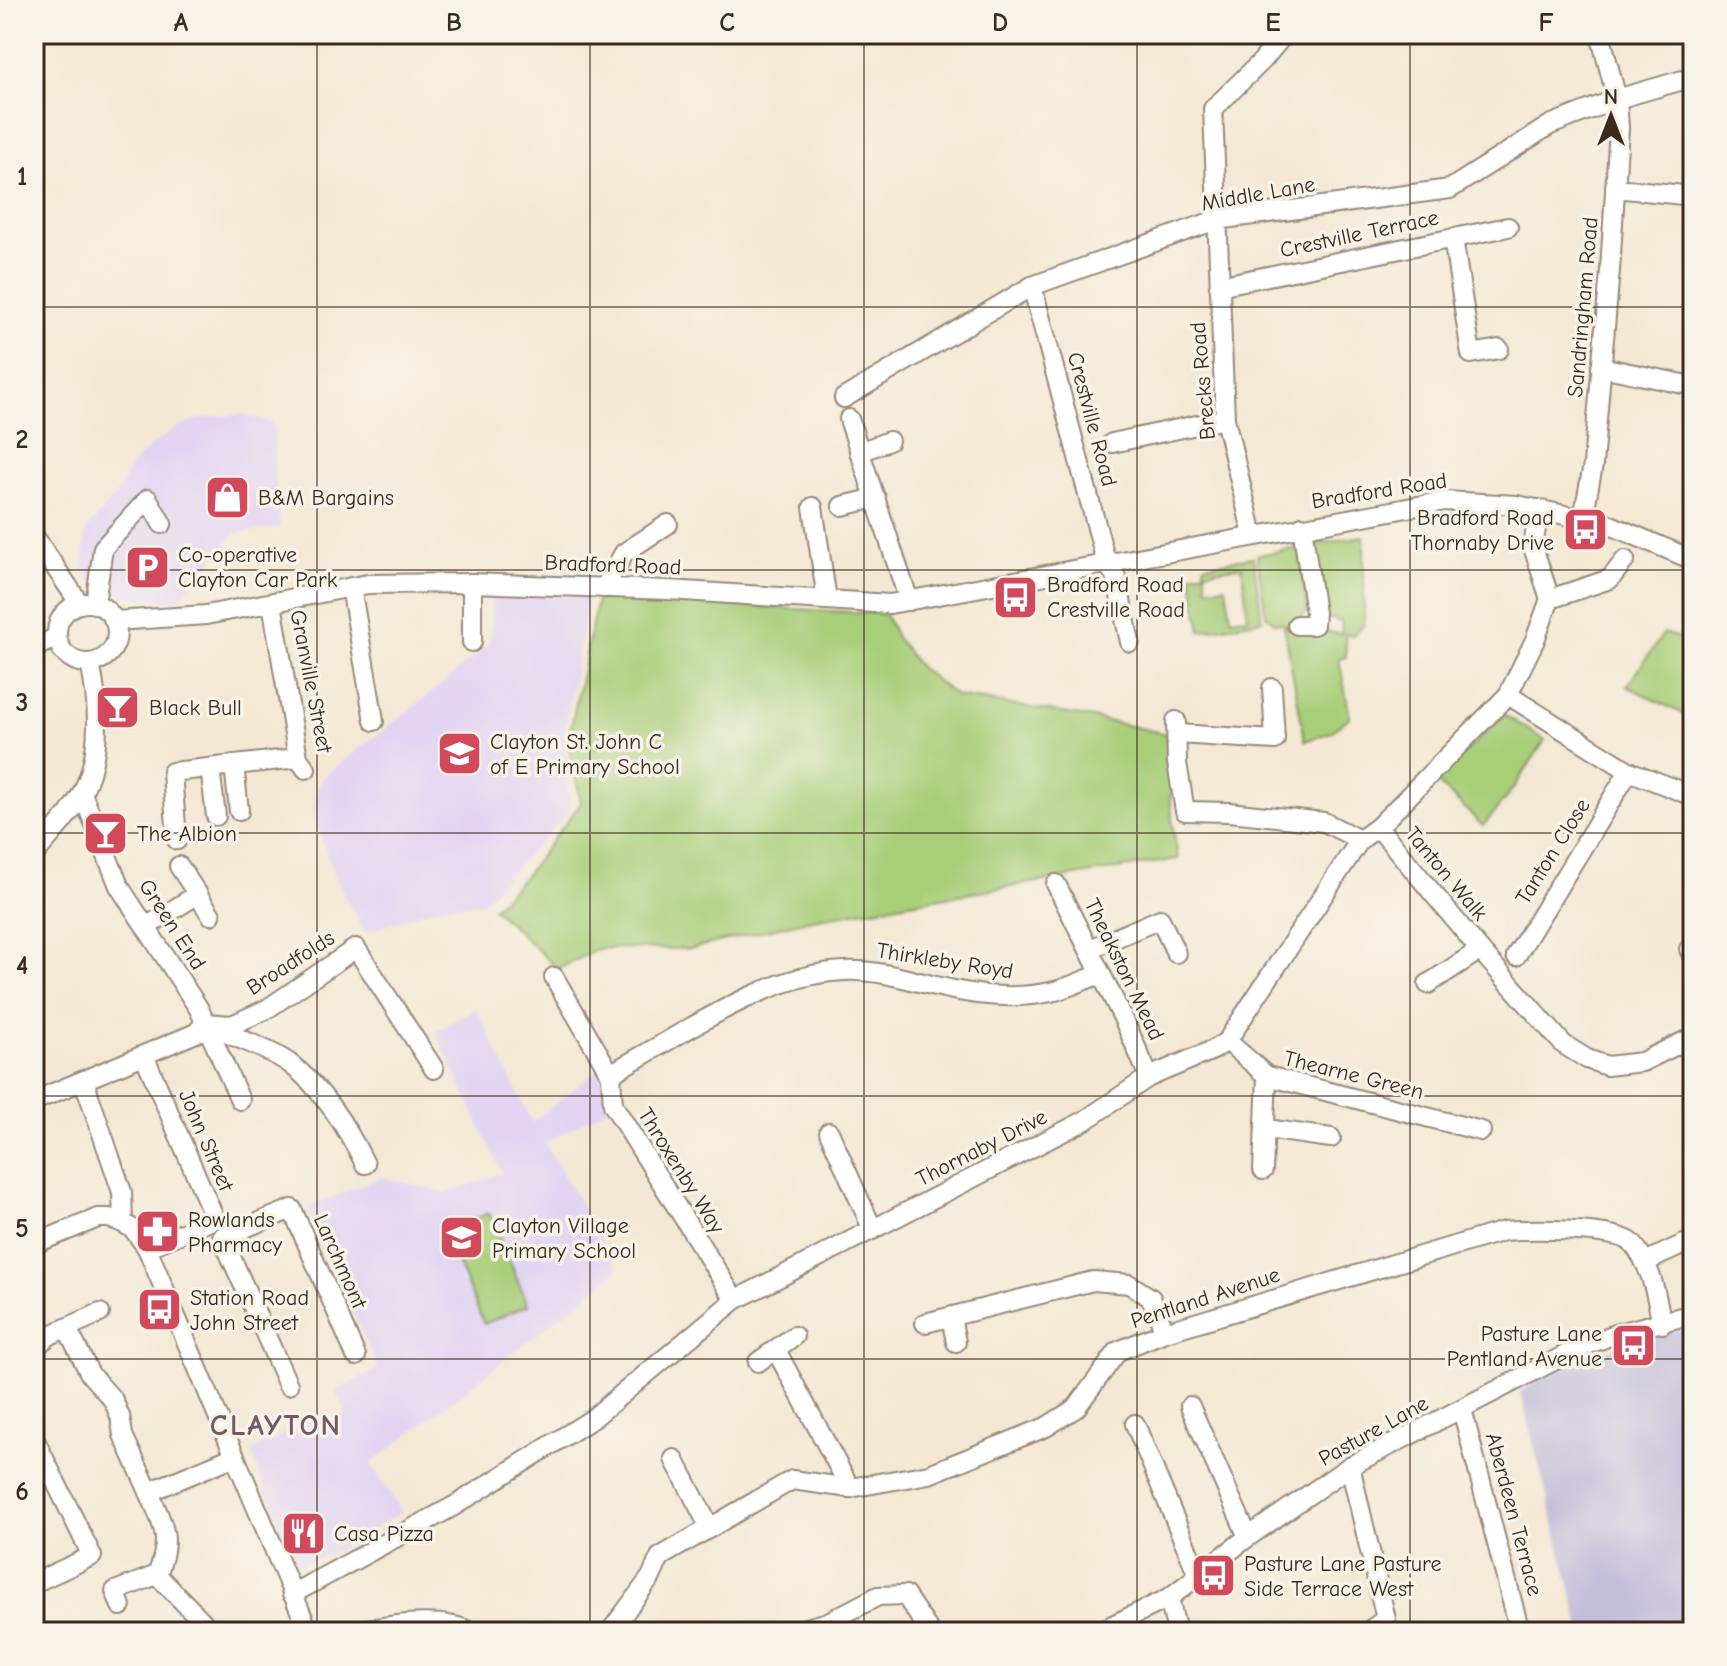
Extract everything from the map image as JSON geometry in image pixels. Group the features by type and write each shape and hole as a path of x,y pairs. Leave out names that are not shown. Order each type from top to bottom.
{"street":[{"name":"Brecks Road","path":"1253,535 1225,419 1213,109 1263,60 1284,34"},
{"name":"Sandringham Road","path":"1583,518 1593,465 1619,128 1617,99 1600,34"},
{"name":"Middle Lane","path":"844,398 1032,286 1216,220 1450,189 1550,125 1617,99 1693,77"},
{"path":"1615,188 1693,196"},
{"name":"Crestville Terrace","path":"1219,286 1508,227"},
{"path":"1453,238 1471,354 1499,349"},
{"name":"Crestville Road","path":"1032,286 1108,565"},
{"path":"1601,367 1693,386"},
{"path":"849,419 909,601"},
{"path":"1112,443 1225,419"},
{"path":"859,452 889,441"},
{"path":"842,506 876,498"},
{"path":"88,604 103,548 148,499 162,524"},
{"name":"Bradford Road","path":"115,621 206,615 368,584 472,583 604,588 890,604 1445,501 1517,505 1583,518 1608,524 1693,560"},
{"path":"813,507 827,600"},
{"path":"1539,509 1533,547 1550,599 1610,579 1625,560"},
{"path":"604,588 624,553 668,524"},
{"name":"Bradford Road","path":"1302,526 1315,613 1313,625"},
{"path":"34,536 88,604"},
{"path":"1108,565 1116,577 1130,642"},
{"path":"472,583 472,642"},
{"path":"351,587 374,721"},
{"name":"Thornaby Drive","path":"292,1594 454,1506 592,1419 735,1300 1084,1121 1149,1077 1227,1041 1360,840 1378,827 1508,695 1535,640 1550,599"},
{"name":"Granville Street","path":"234,765 302,764 272,603"},
{"path":"88,604 103,608 115,621 117,630 113,649 99,661 90,663 72,660 65,654 57,637 60,620 72,607 88,604"},
{"path":"34,648 57,637"},
{"path":"34,855 82,793 96,746 97,695 90,663"},
{"path":"1272,688 1275,740 1176,728 1177,763 1185,811 1229,812 1324,822 1360,840"},
{"path":"1508,695 1629,771 1693,796"},
{"path":"177,840 172,772 234,765 239,811"},
{"path":"210,768 216,816"},
{"name":"Tanton Close","path":"1516,956 1629,771"},
{"name":"Green End","path":"82,793 119,886 199,1009 240,1100"},
{"name":"Tanton Walk","path":"1378,827 1563,1044 1587,1059 1607,1066 1642,1062 1693,1037"},
{"path":"179,866 211,915"},
{"name":"Theakston Mead","path":"1056,884 1090,949 1149,1077"},
{"path":"146,927 198,894"},
{"path":"1090,949 1160,919 1176,953"},
{"name":"Broadfolds","path":"205,1023 232,1025 267,1009 356,948 434,1069"},
{"name":"Tanton Walk","path":"1428,984 1480,950"},
{"name":"Thirkleby Royd","path":"611,1075 756,994 799,979 844,971 889,974 944,988 1013,997 1055,991 1101,974"},
{"name":"Throxenby Way","path":"554,977 611,1075 613,1105 735,1300"},
{"path":"34,1101 196,1033 205,1023 287,1062 313,1083 365,1164"},
{"name":"Thearne Green","path":"1227,1041 1267,1076 1481,1131"},
{"name":"John Street","path":"144,1055 218,1228 147,1248"},
{"path":"1263,1170 1267,1076"},
{"path":"84,1081 122,1192 123,1223"},
{"path":"1266,1129 1331,1138"},
{"path":"829,1132 873,1230"},
{"name":"Larchmont","path":"218,1228 292,1209 356,1356"},
{"path":"34,1244 98,1218 109,1218 133,1229 147,1248 309,1632"},
{"path":"218,1228 288,1385"},
{"name":"Pentland Avenue","path":"610,1632 651,1577 660,1557 792,1480 850,1488 929,1474 1046,1427 1076,1408 1118,1351 1165,1332 1504,1231 1528,1229 1615,1235 1630,1241 1645,1262 1662,1324"},
{"path":"1645,1262 1693,1240"},
{"path":"925,1323 1093,1281 1129,1284 1151,1298 1165,1332"},
{"path":"34,1348 50,1335 100,1313"},
{"name":"Pasture Lane","path":"1098,1632 1169,1598 1248,1537 1350,1466 1577,1349 1615,1334 1693,1314"},
{"path":"951,1317 956,1342"},
{"path":"67,1328 90,1374 113,1400 123,1435 163,1526 167,1541 157,1575"},
{"path":"758,1362 794,1336"},
{"path":"776,1350 850,1488"},
{"path":"1190,1406 1248,1537"},
{"name":"Aberdeen Terrace","path":"1462,1409 1520,1632"},
{"path":"1135,1424 1198,1575"},
{"path":"34,1438 92,1556 34,1583"},
{"path":"149,1492 235,1456"},
{"path":"674,1459 710,1528"},
{"path":"1350,1466 1386,1619 1367,1632"},
{"path":"121,1606 115,1591 157,1575"},
{"path":"157,1575 209,1632"},
{"path":"791,1632 828,1622 878,1596 905,1595 930,1632"},
{"path":"1169,1598 1177,1632"},
{"path":"352,1632 400,1624 459,1626 471,1632"}],"shaded area":[{"path":"241,414 274,423 274,468 280,527 236,533 176,601 118,595 89,580 83,570 86,530 118,493 131,465 176,428 199,419"},
{"name":"Clayton St. John C of E Primary School","path":"492,596 588,597 564,735 570,811 483,902 437,907 365,933 343,893 323,845 313,811 317,789 326,774 490,644"},
{"name":"Clayton Village Primary School","path":"476,1008 532,1122 605,1064 613,1105 545,1143 619,1270 371,1464 402,1512 330,1555 298,1565 279,1531 251,1450 315,1419 347,1414 336,1390 378,1369 307,1207 383,1177 447,1193 502,1173 436,1032"},
{"path":"1693,1325 1693,1632 1582,1632 1520,1391 1594,1353"}],"green space":[{"path":"1364,536 1364,624 1353,635 1345,634 1346,657 1339,659 1350,717 1331,732 1305,741 1284,626 1341,634 1342,622 1322,616 1311,545"},
{"path":"1299,548 1307,612 1292,625 1274,622 1266,615 1257,555"},
{"path":"1253,557 1262,620 1201,631 1191,574 1204,571 1204,565","holes":["1242,566 1248,617 1231,619 1226,586 1207,588 1205,571"]},
{"path":"597,600 885,614 896,637 919,667 956,696 1093,718 1167,734 1172,821 1178,859 812,919 690,949 600,948 558,969 493,908 524,877 581,803 568,742"},
{"path":"1664,633 1693,643 1693,685 1687,716 1627,686"},
{"path":"1505,715 1545,740 1515,786 1483,826 1435,780"},
{"path":"489,1213 528,1305 484,1324 444,1232"}],"place":[{"name":"B&M Bargains","path":"227,497"},
{"name":"Bradford Road Thornaby Drive","path":"1585,530"},
{"name":"Co-operative Clayton Car Park","path":"147,567"},
{"name":"Bradford Road Crestville Road","path":"1016,597"},
{"name":"Black Bull","path":"118,707"},
{"name":"Clayton St. John C of E Primary School","path":"459,754"},
{"name":"The Albion","path":"106,833"},
{"name":"Rowlands Pharmacy","path":"157,1232"},
{"name":"Clayton Village Primary School","path":"461,1238"},
{"name":"Station Road John Street","path":"159,1310"},
{"name":"Pasture Lane Pentland Avenue","path":"1633,1346"},
{"name":"Casa Pizza","path":"303,1533"},
{"name":"Pasture Lane Pasture Side Terrace West","path":"1213,1576"}],"district":[{"name":"CLAYTON","path":"276,1425"}]}
